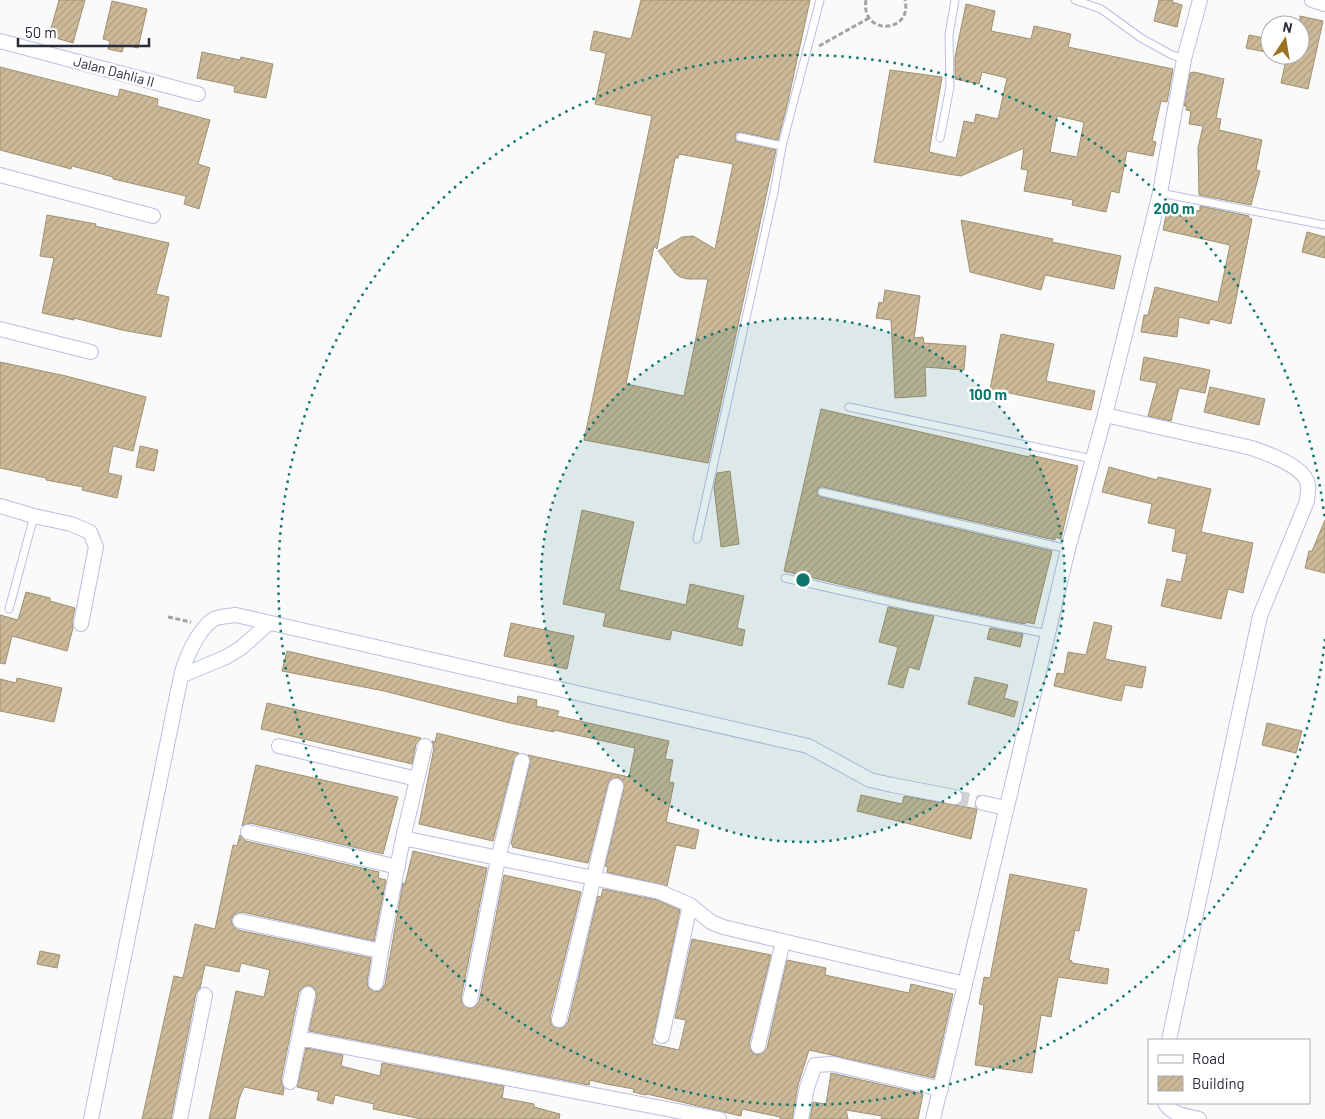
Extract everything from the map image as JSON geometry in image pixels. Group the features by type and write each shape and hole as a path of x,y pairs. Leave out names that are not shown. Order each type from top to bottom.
{"street":[{"path":"933,1119 1068,549 1105,416 1160,193 1184,60 1200,0"},
{"path":"1312,0 1325,4"},
{"name":"Jalan Dahlia II","path":"0,42 198,94"},
{"path":"0,175 153,216"},
{"path":"0,329 91,352"},
{"path":"1105,416 1252,448 1276,456 1301,472 1308,484 1307,501 1260,616 1169,1039"},
{"path":"0,506 82,528 90,532 96,547 80,624"},
{"path":"91,1119 185,659 207,625 215,618 236,615 270,622 808,746 870,780 955,797"},
{"path":"181,676 226,657 240,648 270,622"},
{"path":"279,746 418,779"},
{"path":"376,983 380,951 403,838 425,746"},
{"path":"470,1000 498,859 522,761"},
{"path":"559,1020 616,786"},
{"path":"983,803 1006,808"},
{"path":"248,832 398,867"},
{"path":"403,838 660,892 690,905 711,922 964,984"},
{"path":"662,1036 690,905"},
{"path":"240,920 380,951"},
{"path":"758,1046 783,941"},
{"path":"290,1082 308,994"},
{"path":"180,1119 205,995"},
{"path":"299,1038 719,1119"},
{"path":"802,1119 807,1086 815,1065 833,1064 941,1089"},
{"path":"1165,1104 1178,1114 1199,1119"}],"lane":[{"path":"697,539 774,192 782,146 820,0"},
{"path":"940,138 950,87 949,35 956,0"},
{"path":"1076,0 1101,9 1141,38 1184,60"},
{"path":"740,137 782,146"},
{"path":"1160,193 1325,225"},
{"path":"849,407 1092,459"},
{"path":"822,492 1068,549"},
{"path":"9,609 34,516"},
{"path":"784,578 1048,634"}],"path":[{"path":"866,0 866,12 869,18 880,26 894,25 900,21 906,9 905,0"},
{"path":"805,53 869,18"},
{"path":"168,617 207,625"}],"building":[{"path":"59,0 85,0 73,43 49,36"},
{"path":"641,0 810,0 778,140 741,132 736,133 735,136 736,141 776,150 708,463 584,440 652,116 595,104 606,53 590,50 594,31 631,39","holes":["679,154 733,164 715,249 693,236 682,237 658,251 680,277 708,279 684,396 626,384 654,246 657,249 675,158 678,158"]},
{"path":"1159,0 1173,0 1172,2 1182,5 1177,27 1154,21"},
{"path":"112,1 147,9 138,48 124,45 122,52 108,49 110,41 103,39"},
{"path":"966,4 995,11 991,31 1031,39 1034,26 1071,34 1068,47 1173,69 1167,102 1161,101 1152,141 1156,142 1153,156 1127,151 1119,193 1111,191 1106,212 1072,205 1073,200 1024,191 1028,170 1021,169 1024,148 961,176 874,162 890,70 942,77 929,152 956,158 964,121 974,123 976,114 998,119 1007,78 982,72 979,84 955,79 955,57","holes":["1057,116 1084,122 1077,157 1050,152"]},
{"path":"1310,18 1323,21 1308,89 1281,83 1285,65 1310,65"},
{"path":"1249,35 1260,37 1260,51 1246,48"},
{"path":"202,52 240,60 241,57 273,64 266,98 234,92 235,86 197,78"},
{"path":"0,67 118,97 120,89 158,99 157,106 210,120 198,164 210,168 199,209 184,204 186,196 113,179 113,177 72,166 71,169 0,150"},
{"path":"1194,72 1224,79 1216,118 1221,119 1219,130 1262,140 1256,170 1260,171 1251,205 1199,195 1198,148 1203,126 1189,124 1191,111 1186,110 1187,106 1184,106 1190,73"},
{"path":"1168,205 1200,211 1200,206 1249,216 1248,218 1252,219 1231,324 1210,319 1209,324 1179,317 1177,337 1141,332 1144,315 1148,315 1155,287 1218,302 1230,245 1163,230"},
{"path":"47,215 96,224 95,226 169,243 156,294 169,297 161,337 42,313 54,258 40,256"},
{"path":"961,220 1053,239 1052,242 1121,256 1114,289 1045,275 1041,290 970,272"},
{"path":"1307,232 1325,237 1325,258 1302,252"},
{"path":"885,290 920,296 914,338 923,337 924,343 966,346 964,370 925,367 926,396 895,398 891,320 876,318 879,302 883,303"},
{"path":"1001,334 1054,344 1046,381 1095,391 1091,410 990,389"},
{"path":"1144,357 1210,370 1205,393 1179,388 1171,421 1148,416 1157,383 1140,380"},
{"path":"0,362 66,376 146,397 133,451 113,446 108,473 122,476 117,498 82,490 83,487 0,468"},
{"path":"1210,387 1265,399 1259,425 1204,412"},
{"path":"821,409 1029,457 1030,455 1078,466 1061,539 1055,537 1055,540 823,487 817,490 817,494 821,497 1052,551 1034,624 1026,622 1025,624 910,601 784,571"},
{"path":"140,446 158,450 154,471 136,467"},
{"path":"1109,467 1157,480 1158,477 1211,489 1201,532 1253,543 1243,593 1228,589 1221,619 1161,606 1167,579 1181,582 1187,554 1172,551 1176,529 1148,523 1152,504 1102,492"},
{"path":"730,471 739,544 721,547 714,487 717,473"},
{"path":"582,510 634,522 619,590 686,605 690,584 744,596 737,628 745,630 742,646 672,630 670,640 603,626 606,613 563,604"},
{"path":"1325,520 1325,573 1305,568 1309,551 1312,551"},
{"path":"26,592 50,598 50,601 75,608 72,622 73,628 67,651 12,636 5,664 0,663 0,615 18,620"},
{"path":"888,607 934,616 919,670 909,667 903,688 888,684 898,647 879,642"},
{"path":"1094,622 1112,626 1105,659 1146,667 1142,688 1125,685 1121,701 1054,686 1057,673 1064,674 1068,652 1086,655"},
{"path":"511,623 574,636 567,669 504,656"},
{"path":"990,628 1023,634 1020,647 987,639"},
{"path":"287,651 517,704 518,696 537,700 536,706 559,711 557,716 669,741 665,759 673,760 669,782 674,783 666,822 699,830 695,849 676,845 667,886 607,872 608,867 605,866 624,788 622,780 618,777 610,780 608,784 588,863 512,847 513,845 511,844 530,763 528,755 629,777 635,748 554,730 554,732 510,723 384,691 282,671"},
{"path":"975,677 1008,685 1004,698 1018,702 1014,717 968,704"},
{"path":"17,678 62,688 54,722 0,711 0,679 16,683"},
{"path":"267,703 421,738 416,744 412,764 261,729"},
{"path":"1267,723 1302,731 1296,753 1262,745"},
{"path":"437,733 519,753 514,759 493,841 419,824 434,748 432,741 435,742"},
{"path":"256,765 398,797 383,854 250,823 242,826"},
{"path":"861,795 902,804 904,796 977,809 971,839 857,811"},
{"path":"240,835 246,841 379,872 378,878 386,880 374,941 242,912 234,915 231,920 234,927 238,930 371,958 367,982 368,987 374,992 380,991 385,984 403,883 405,884 413,851 487,868 461,998 462,1003 468,1008 473,1008 479,1002 504,875 581,892 550,1018 553,1027 561,1028 565,1026 568,1022 598,896 601,897 603,889 657,900 680,910 652,1044 679,1050 686,1020 675,1018 692,939 771,955 749,1044 752,1052 756,1055 764,1052 767,1048 787,960 826,968 825,975 909,993 911,984 953,994 934,1078 809,1050 798,1085 792,1119 780,1119 780,1117 742,1109 741,1116 633,1092 634,1089 590,1080 589,1085 309,1031 317,995 314,988 309,985 302,988 299,992 281,1080 284,1089 283,1095 244,1087 239,1099 235,1119 209,1119 236,991 264,997 270,970 241,963 239,972 205,965 200,988 196,993 171,1119 142,1119 174,976 183,978 195,924 215,929 233,845 237,846"},
{"path":"1010,874 1087,889 1079,931 1075,930 1069,960 1072,963 1109,969 1107,984 1058,977 1051,1017 1041,1015 1032,1073 975,1065 984,1005 979,1004 984,977 990,978"},
{"path":"40,951 60,955 57,968 37,964"},
{"path":"306,1048 343,1055 341,1066 380,1076 382,1063 504,1086 502,1098 534,1104 534,1107 560,1114 559,1119 421,1119 373,1109 374,1104 335,1095 333,1104 317,1100 319,1092 297,1087"},
{"path":"831,1073 923,1094 918,1119 881,1119 882,1116 846,1110 848,1119 810,1119 813,1102 826,1104"}],"tunnel":[{"path":"955,797 983,803"}]}
